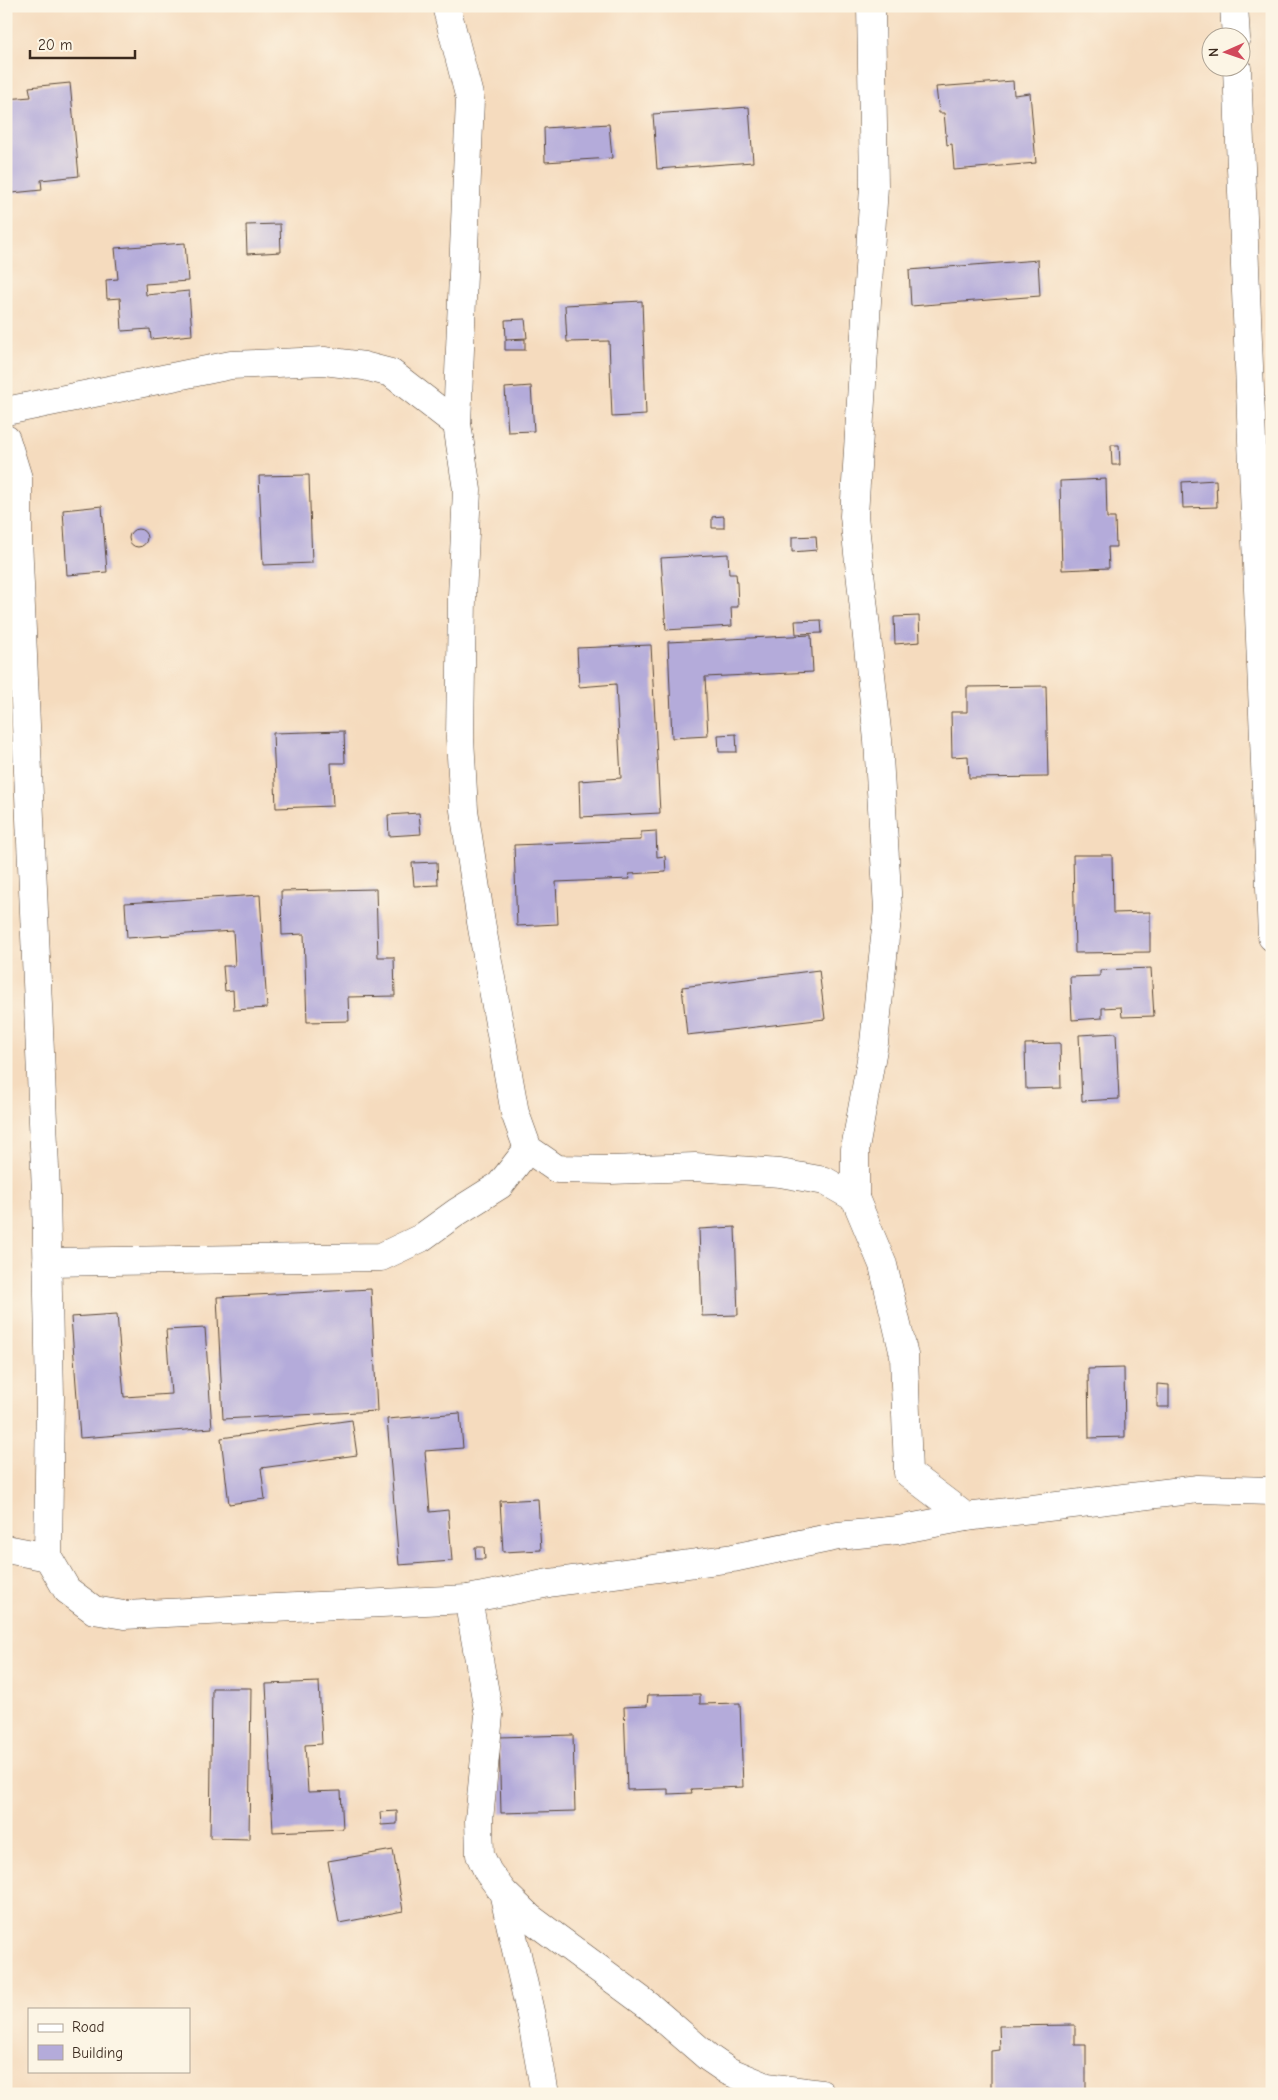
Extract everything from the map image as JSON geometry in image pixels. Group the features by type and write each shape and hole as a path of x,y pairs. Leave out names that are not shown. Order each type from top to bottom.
{"street":[{"path":"446,6 470,99 457,424 467,490 462,597 460,738 464,810 481,922 515,1113 528,1149 557,1169 611,1170 694,1167 780,1173 825,1181 855,1198"},
{"path":"871,6 874,186 854,516 878,740 888,910 874,1043 855,1149 855,1198 883,1265 904,1356 908,1473 966,1516"},
{"path":"1234,6 1235,28"},
{"path":"1237,78 1272,937"},
{"path":"6,412 231,365 324,361 364,366 391,373 457,424"},
{"path":"6,439 18,478 18,538 46,1192 50,1397 48,1557 67,1590 94,1610 124,1615 468,1599 549,1583 732,1558 838,1536 898,1530 966,1516 1198,1490 1272,1491"},
{"path":"47,1262 381,1257 422,1238 457,1212 500,1185 528,1149"},
{"path":"6,1549 48,1557"},
{"path":"468,1599 488,1715 480,1820 480,1855 488,1872 503,1892 530,1918 649,2006 709,2058 728,2071 767,2087 821,2094"},
{"path":"503,1892 531,2016 545,2094"}],"building":[{"path":"1013,81 1014,95 1030,93 1036,163 954,170 952,144 947,145 944,113 939,113 936,87"},
{"path":"70,83 79,176 41,180 42,190 12,193 11,183 6,184 6,99 31,97 29,87"},
{"path":"749,107 753,162 657,169 653,114"},
{"path":"609,124 612,158 545,162 544,128"},
{"path":"280,224 281,252 247,254 246,225"},
{"path":"185,243 188,281 145,284 146,295 189,291 192,335 151,339 150,329 122,331 120,298 107,299 106,280 118,279 115,248"},
{"path":"1038,260 1040,296 911,306 909,270"},
{"path":"642,301 646,415 612,417 609,341 567,342 565,305"},
{"path":"525,319 527,338 506,339 505,320"},
{"path":"525,339 525,350 505,350 505,340"},
{"path":"531,386 534,431 508,432 505,388"},
{"path":"1111,445 1119,445 1120,465 1112,465"},
{"path":"309,475 312,563 263,565 259,476"},
{"path":"1106,479 1107,518 1115,518 1116,547 1108,547 1109,568 1062,570 1060,481"},
{"path":"1216,480 1217,507 1183,508 1182,482"},
{"path":"102,506 107,572 67,575 63,510"},
{"path":"724,516 724,528 712,528 712,517"},
{"path":"138,529 144,532 147,538 144,544 138,547 132,544 129,538 132,532"},
{"path":"816,536 817,550 792,552 792,537"},
{"path":"728,554 729,574 736,574 737,583 738,607 731,607 732,626 666,630 661,558"},
{"path":"919,616 920,642 895,644 894,617"},
{"path":"821,620 822,633 796,634 795,621"},
{"path":"811,635 813,672 705,677 708,736 672,738 668,642"},
{"path":"651,645 660,813 580,817 579,781 621,778 616,684 579,687 577,648"},
{"path":"1046,686 1048,777 969,778 968,756 952,757 951,712 967,712 967,687"},
{"path":"344,731 345,763 331,763 333,806 276,808 273,733"},
{"path":"736,734 737,752 719,752 718,735"},
{"path":"419,813 421,834 389,836 388,815"},
{"path":"656,831 657,857 665,856 666,872 629,874 630,879 556,882 558,924 517,926 514,845 641,840 641,832"},
{"path":"1073,855 1112,855 1113,913 1150,912 1150,952 1075,953"},
{"path":"437,862 438,885 414,886 412,863"},
{"path":"376,889 378,957 394,957 395,996 348,997 349,1021 307,1022 304,934 282,935 281,891"},
{"path":"260,895 267,1008 234,1010 233,990 225,991 223,966 235,966 233,931 127,938 125,903"},
{"path":"1151,968 1154,1016 1122,1017 1121,1007 1102,1008 1102,1018 1072,1020 1070,977 1100,976 1100,970"},
{"path":"819,970 825,1019 687,1035 682,987"},
{"path":"1116,1033 1119,1099 1082,1101 1079,1035"},
{"path":"1060,1043 1061,1088 1026,1089 1025,1044"},
{"path":"735,1227 738,1315 702,1316 699,1229"},
{"path":"371,1289 377,1411 223,1419 217,1297"},
{"path":"117,1314 124,1397 171,1394 166,1330 205,1328 212,1428 80,1438 71,1317"},
{"path":"1124,1368 1125,1437 1089,1438 1088,1369"},
{"path":"1157,1384 1169,1385 1169,1407 1157,1407"},
{"path":"460,1413 463,1448 425,1451 430,1512 448,1510 452,1561 399,1565 387,1419"},
{"path":"352,1420 357,1455 261,1468 265,1499 229,1504 221,1438"},
{"path":"538,1499 541,1550 503,1552 500,1501"},
{"path":"475,1547 484,1547 485,1559 476,1559"},
{"path":"319,1682 322,1744 305,1745 308,1792 341,1791 343,1829 273,1832 266,1684"},
{"path":"212,1688 251,1688 249,1839 210,1838"},
{"path":"700,1694 700,1704 740,1703 743,1787 691,1789 692,1793 668,1794 668,1789 627,1790 624,1707 647,1706 648,1695"},
{"path":"573,1735 575,1811 501,1813 499,1737"},
{"path":"397,1811 397,1824 381,1825 380,1812"},
{"path":"393,1850 403,1911 339,1923 328,1861"},
{"path":"1075,2025 1075,2045 1086,2045 1086,2090 1075,2090 1075,2094 991,2092 991,2051 1000,2050 999,2026"}]}
